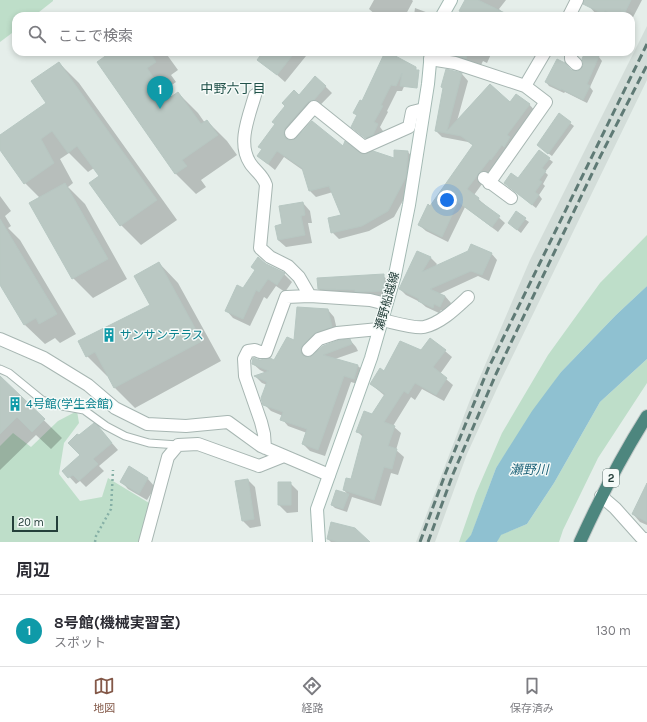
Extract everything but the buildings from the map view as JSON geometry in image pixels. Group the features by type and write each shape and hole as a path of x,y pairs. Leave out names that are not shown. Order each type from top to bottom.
{"highway":[{"name":"2","path":"580,542 601,496 633,437 647,416"}],"street":[{"path":"444,12 451,0"},
{"path":"571,12 577,0"},
{"path":"430,56 525,86 546,102 486,180 511,198"},
{"name":"瀬野船越線","path":"319,542 317,509 371,358 395,275 409,205 428,84 430,56"},
{"path":"525,86 543,56"},
{"path":"571,56 571,59 576,64"},
{"path":"255,96 244,139 245,152 250,163 264,178 266,185 260,248 270,257 288,266 299,277 310,296"},
{"path":"291,133 314,107 364,147 409,127 412,112 424,109"},
{"path":"265,448 261,422 245,376 244,359 248,351 255,350 266,352 286,297 310,296 370,300 386,304"},
{"path":"308,350 319,339 338,332 380,324 423,327 440,320 468,297"},
{"path":"0,339 44,358 88,385 115,408 147,424 186,426 228,422 261,446 329,475"},
{"path":"145,542 168,457 178,445 198,444 259,466 284,456"},
{"path":"601,496 615,508 641,537 647,540"}],"lane":[{"path":"0,369 10,373 42,400 62,406 84,410 106,426 125,436 149,443 178,445"}],"path":[{"path":"95,542 96,536 111,509 113,470"}],"shaded area":[{"path":"647,26 647,80 500,382 467,454 435,542 416,542 470,400 530,260 632,56 635,56 635,50"}],"green space":[{"path":"0,0 53,0 39,12 12,12 12,33 0,42"},
{"path":"647,235 647,286 616,315 561,372 496,468 471,536 465,542 459,542 476,493 502,433 548,355 600,283"},
{"path":"647,359 647,383 598,458 563,530 559,542 497,542 500,535 527,524 554,483 600,402"},
{"path":"77,411 79,423 64,443 59,474 80,501 102,497 108,478 149,503 140,542 0,542 0,446 13,433 31,447 58,421"}],"water":[{"name":"瀬野川","path":"647,286 647,359 600,402 554,483 527,524 501,535 497,542 465,542 471,535 496,468 532,411 561,372 616,315"}],"railway":[{"path":"420,542 446,472 488,369 647,44"},
{"path":"428,542 453,474 496,374 600,157 647,65"}],"place":[{"name":"8号館(機械実習室)","path":"160,109"},
{"name":"サンサンテラス","path":"109,335"},
{"name":"4号館(学生会館)","path":"15,404"}],"district":[{"name":"中野六丁目","path":"233,88"}]}
